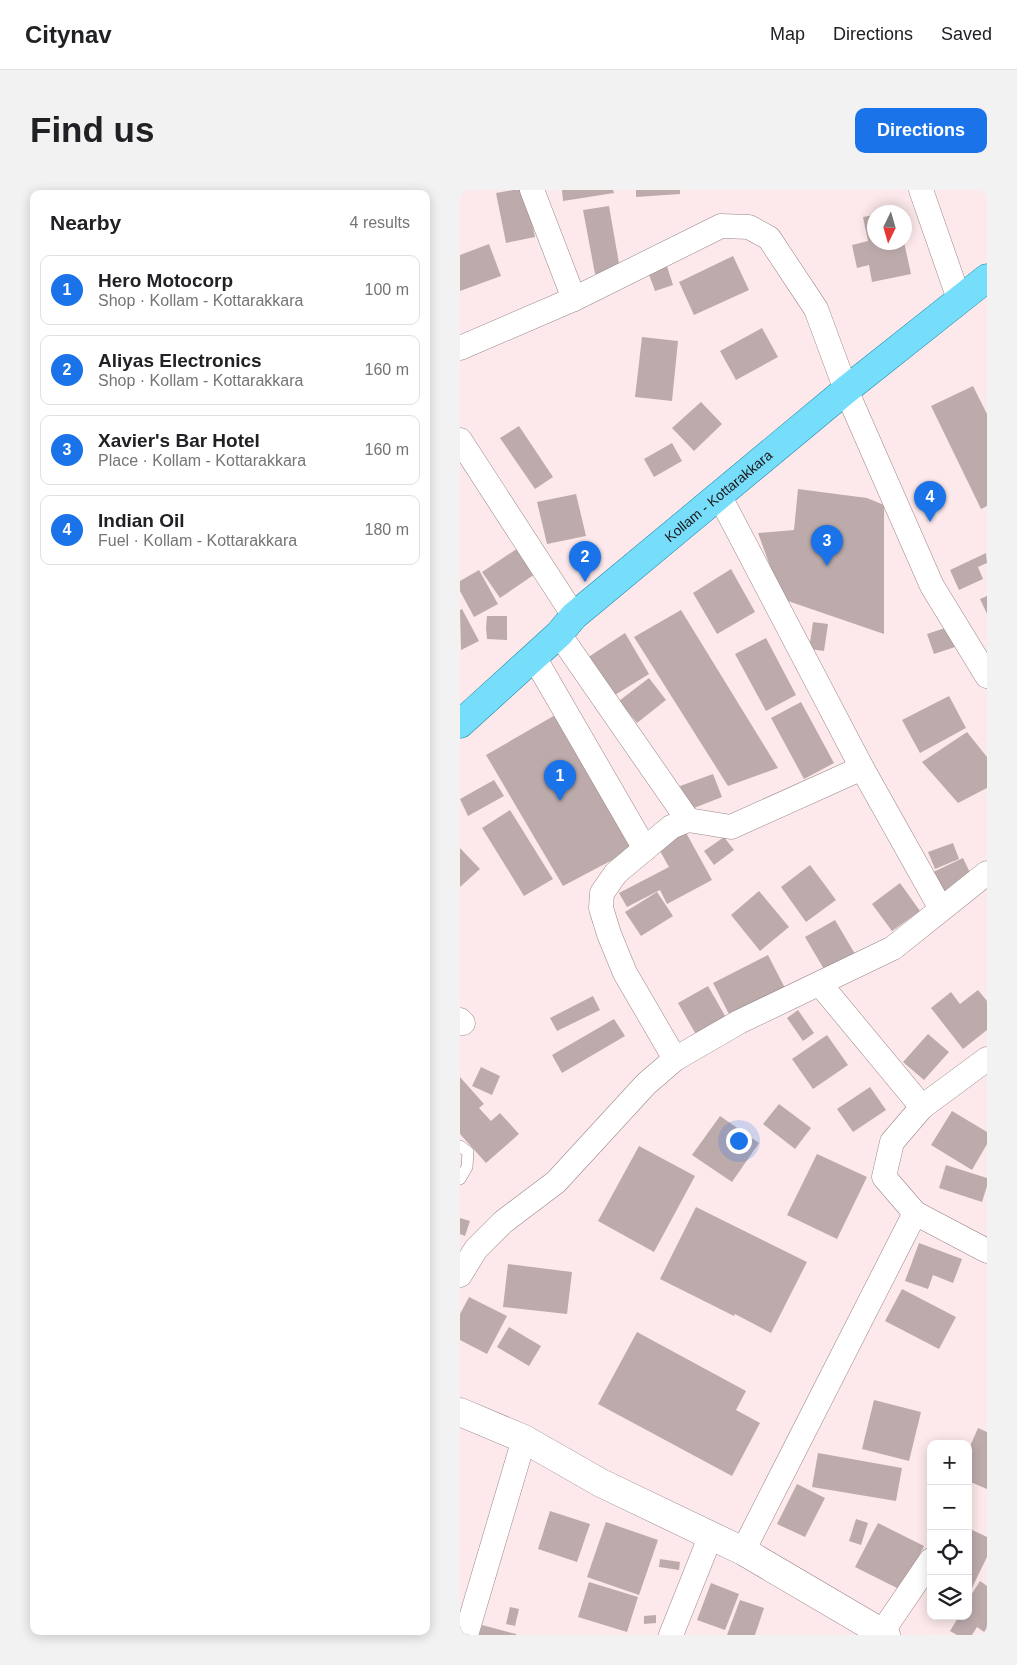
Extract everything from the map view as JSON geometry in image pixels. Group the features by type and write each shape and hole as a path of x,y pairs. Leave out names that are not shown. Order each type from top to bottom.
{"main road":[{"name":"Kollam - Kottarakkara","path":"460,724 534,657 566,625 719,495 846,390 987,278"}],"street":[{"path":"532,190 574,299"},
{"path":"921,190 959,299"},
{"path":"460,348 574,299 721,226 749,227 769,238 816,309 846,390 932,586 987,676"},
{"path":"460,440 566,625 688,820"},
{"path":"719,495 862,768 941,909"},
{"path":"534,657 645,849"},
{"path":"675,1059 625,973 609,934 601,908 602,893 616,873 671,827 688,820 731,827 862,768"},
{"path":"460,1275 476,1249 503,1222 556,1182 646,1084 675,1059 739,1022 893,948 987,873"},
{"path":"820,984 922,1107"},
{"path":"987,1060 922,1107 892,1142 884,1177 914,1213 987,1251"},
{"path":"744,1551 914,1213"},
{"path":"460,1412 524,1439 601,1483 744,1551 884,1634 927,1566"},
{"path":"466,1635 524,1439"},
{"path":"671,1635 711,1535"}],"lane":[{"path":"460,1146 468,1152 467,1167 460,1179"}],"building":[{"path":"525,190 535,237 506,243 496,193"},
{"path":"562,190 613,190 614,193 563,201"},
{"path":"636,190 680,190 680,194 636,197"},
{"path":"609,206 620,269 595,274 583,210"},
{"path":"867,216 867,236 863,217"},
{"path":"867,241 867,250 906,250 911,274 872,282 869,265 857,268 852,245"},
{"path":"489,244 501,276 460,291 460,255"},
{"path":"733,256 749,290 694,315 679,282"},
{"path":"667,266 673,285 655,291 648,272"},
{"path":"762,328 778,357 736,380 720,351"},
{"path":"642,337 678,341 672,401 635,397"},
{"path":"973,386 987,414 987,506 981,509 931,406"},
{"path":"701,402 722,424 694,451 672,428"},
{"path":"519,426 553,477 535,489 500,438"},
{"path":"672,443 682,461 654,477 644,459"},
{"path":"798,489 867,498 884,505 884,634 782,599 758,533 794,530"},
{"path":"576,494 586,536 547,544 537,502"},
{"path":"518,548 535,574 500,598 482,572"},
{"path":"986,553 987,563 978,567 983,579 959,590 950,570"},
{"path":"731,569 755,612 717,634 693,593"},
{"path":"479,570 498,604 474,617 460,591 460,581"},
{"path":"987,596 987,614 980,599"},
{"path":"462,609 479,641 461,650 460,610"},
{"path":"681,610 778,768 728,786 634,637"},
{"path":"487,616 507,616 507,640 487,639"},
{"path":"813,622 828,624 824,651 809,649"},
{"path":"954,625 961,645 934,654 927,634"},
{"path":"625,633 649,674 610,698 587,658"},
{"path":"766,638 796,695 766,711 735,654"},
{"path":"649,678 666,700 637,723 619,701"},
{"path":"949,696 966,728 920,753 902,720"},
{"path":"801,702 834,763 804,779 771,718"},
{"path":"557,714 635,848 563,886 486,755"},
{"path":"967,732 987,757 987,788 958,803 922,762"},
{"path":"713,774 722,797 689,810 680,786"},
{"path":"494,780 504,796 468,816 460,799"},
{"path":"510,810 553,879 524,896 482,828"},
{"path":"684,829 712,880 667,904 660,890 627,907 619,893 669,867 656,844"},
{"path":"724,837 734,850 714,865 704,851"},
{"path":"953,843 959,859 935,869 928,852"},
{"path":"460,848 480,869 460,887"},
{"path":"963,858 973,879 939,895 929,874"},
{"path":"810,865 836,900 806,922 781,887"},
{"path":"900,883 920,911 892,931 872,904"},
{"path":"759,891 789,927 760,951 731,915"},
{"path":"657,892 673,916 641,936 625,912"},
{"path":"835,920 858,959 828,976 805,937"},
{"path":"768,955 786,990 731,1018 713,983"},
{"path":"708,986 728,1021 698,1038 678,1003"},
{"path":"978,990 987,1001 987,1030 963,1049 931,1008 951,992 960,1004"},
{"path":"593,996 600,1010 557,1031 550,1018"},
{"path":"798,1010 814,1033 803,1041 787,1018"},
{"path":"614,1019 625,1036 562,1073 552,1055"},
{"path":"928,1034 949,1052 924,1080 903,1062"},
{"path":"827,1035 848,1065 813,1089 792,1059"},
{"path":"481,1067 500,1076 492,1095 472,1086"},
{"path":"460,1077 484,1104 479,1108 491,1121 500,1113 519,1134 486,1163 460,1134"},
{"path":"870,1087 886,1110 853,1132 837,1109"},
{"path":"779,1104 811,1128 795,1149 763,1124"},
{"path":"952,1111 987,1132 987,1144 972,1170 931,1145"},
{"path":"720,1116 759,1143 732,1182 692,1155"},
{"path":"639,1146 695,1176 654,1252 598,1221"},
{"path":"817,1154 867,1177 837,1239 787,1215"},
{"path":"946,1165 987,1178 987,1186 982,1202 939,1188"},
{"path":"696,1207 807,1262 771,1333 660,1279"},
{"path":"460,1218 470,1221 465,1236 460,1234"},
{"path":"919,1243 962,1259 953,1283 933,1275 928,1289 905,1281"},
{"path":"508,1264 572,1272 567,1314 503,1307"},
{"path":"902,1289 956,1317 939,1349 885,1321"},
{"path":"469,1297 507,1316 487,1354 460,1340 460,1314"},
{"path":"509,1327 541,1346 529,1366 497,1347"},
{"path":"637,1332 746,1391 736,1410 760,1423 732,1476 598,1404"},
{"path":"874,1400 921,1412 909,1461 862,1449"},
{"path":"978,1428 987,1432 987,1489 972,1483 972,1442"},
{"path":"818,1453 902,1468 896,1501 812,1487"},
{"path":"797,1484 825,1498 805,1537 777,1524"},
{"path":"550,1511 590,1524 577,1562 538,1549"},
{"path":"856,1519 868,1523 861,1545 849,1541"},
{"path":"606,1522 658,1540 639,1595 587,1577"},
{"path":"878,1523 924,1546 901,1590 855,1567"},
{"path":"972,1530 987,1537 987,1557 972,1588"},
{"path":"660,1559 680,1562 679,1570 659,1567"},
{"path":"980,1581 987,1586 987,1634 977,1627 972,1635 957,1635 950,1631 957,1620 972,1620 972,1594"},
{"path":"589,1582 638,1597 627,1632 578,1617"},
{"path":"711,1583 739,1594 725,1630 697,1620"},
{"path":"740,1600 764,1608 755,1635 727,1635"},
{"path":"510,1607 519,1609 515,1626 506,1624"},
{"path":"656,1615 656,1623 644,1624 644,1616"},
{"path":"482,1625 516,1634 516,1635 479,1635"}],"place":[{"name":"Indian Oil","path":"930,522"},
{"name":"Xavier's Bar Hotel","path":"827,566"},
{"name":"Aliyas Electronics","path":"585,582"},
{"name":"Hero Motocorp","path":"560,801"}]}
